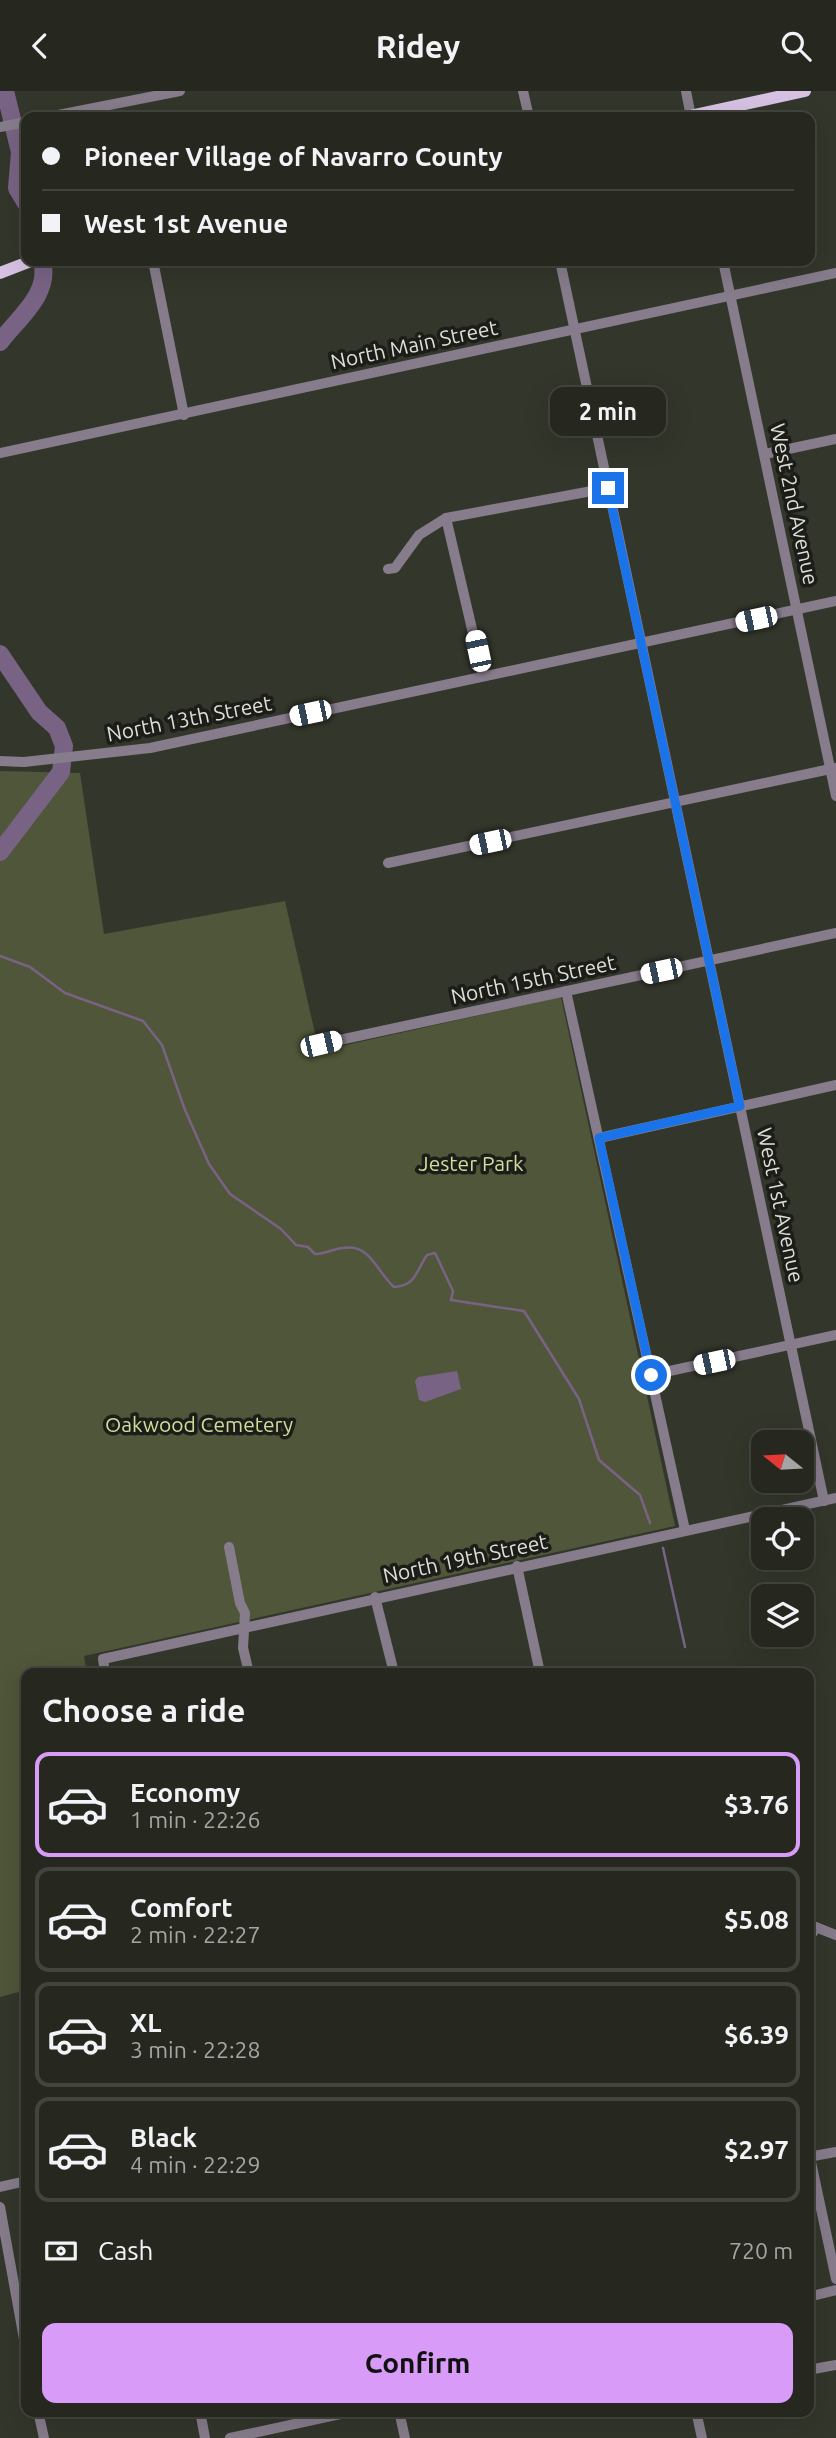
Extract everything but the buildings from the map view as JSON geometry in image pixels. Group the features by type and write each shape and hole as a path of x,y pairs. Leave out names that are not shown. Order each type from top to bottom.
{"main road":[{"path":"711,112 805,91"},
{"path":"0,273 21,265"}],"street":[{"path":"73,112 180,91"},
{"path":"523,91 528,112"},
{"path":"685,91 688,112"},
{"path":"0,127 21,123"},
{"path":"154,266 184,415"},
{"name":"West 1st Avenue","path":"561,266 824,1501"},
{"name":"West 2nd Avenue","path":"724,266 833,768 836,796"},
{"name":"North Main Street","path":"0,453 836,273"},
{"path":"765,454 836,439"},
{"path":"388,569 395,568 428,527 446,518 608,488"},
{"path":"446,518 483,676"},
{"name":"North 13th Street","path":"0,761 24,762 150,748 836,601"},
{"path":"388,863 833,768"},
{"name":"North 15th Street","path":"321,1044 836,933"},
{"path":"566,991 685,1530"},
{"path":"599,1138 836,1085"},
{"path":"651,1375 836,1335"},
{"name":"North 19th Street","path":"104,1668 103,1659 375,1597 836,1498"},
{"path":"229,1547 240,1603 245,1613 243,1648 247,1668"},
{"path":"517,1566 539,1668"},
{"path":"375,1597 393,1668"},
{"path":"814,1927 836,1935"},
{"path":"814,2154 836,2152"},
{"path":"814,2177 836,2279"},
{"path":"0,2186 21,2182"},
{"path":"0,2207 21,2322"},
{"path":"814,2296 836,2290"},
{"path":"814,2369 836,2365"},
{"path":"39,2417 44,2438"},
{"path":"201,2417 205,2438"},
{"path":"230,2438 326,2417"},
{"path":"400,2417 405,2438"},
{"path":"697,2417 702,2438"}],"green space":[{"name":"Oakwood Cemetery","path":"0,771 80,773 104,934 285,901 319,1051 561,997 675,1526 84,1656 86,1668 21,1668 21,1991 0,1997"}],"shaded area":[{"path":"457,1371 461,1389 425,1402 419,1400 415,1381 418,1377"}],"waterway":[{"path":"5,91 20,152 17,188 21,195"},
{"path":"0,342 24,315 37,295 42,284 43,266"},
{"path":"0,654 39,712 57,728 64,746 61,772 0,852"},
{"path":"0,956 30,967 65,993 143,1021 162,1045 185,1110 209,1164 230,1194 281,1229 296,1245 308,1247 315,1254 343,1248 360,1250 373,1260 394,1287 411,1281 427,1255 435,1253 453,1291 451,1300 524,1311 579,1399 599,1460 640,1495 650,1523"},
{"path":"663,1548 685,1647"}],"route":[{"path":"608,488 740,1106 599,1138 651,1375"}],"park label":[{"name":"Jester Park","path":"471,1163"}]}
